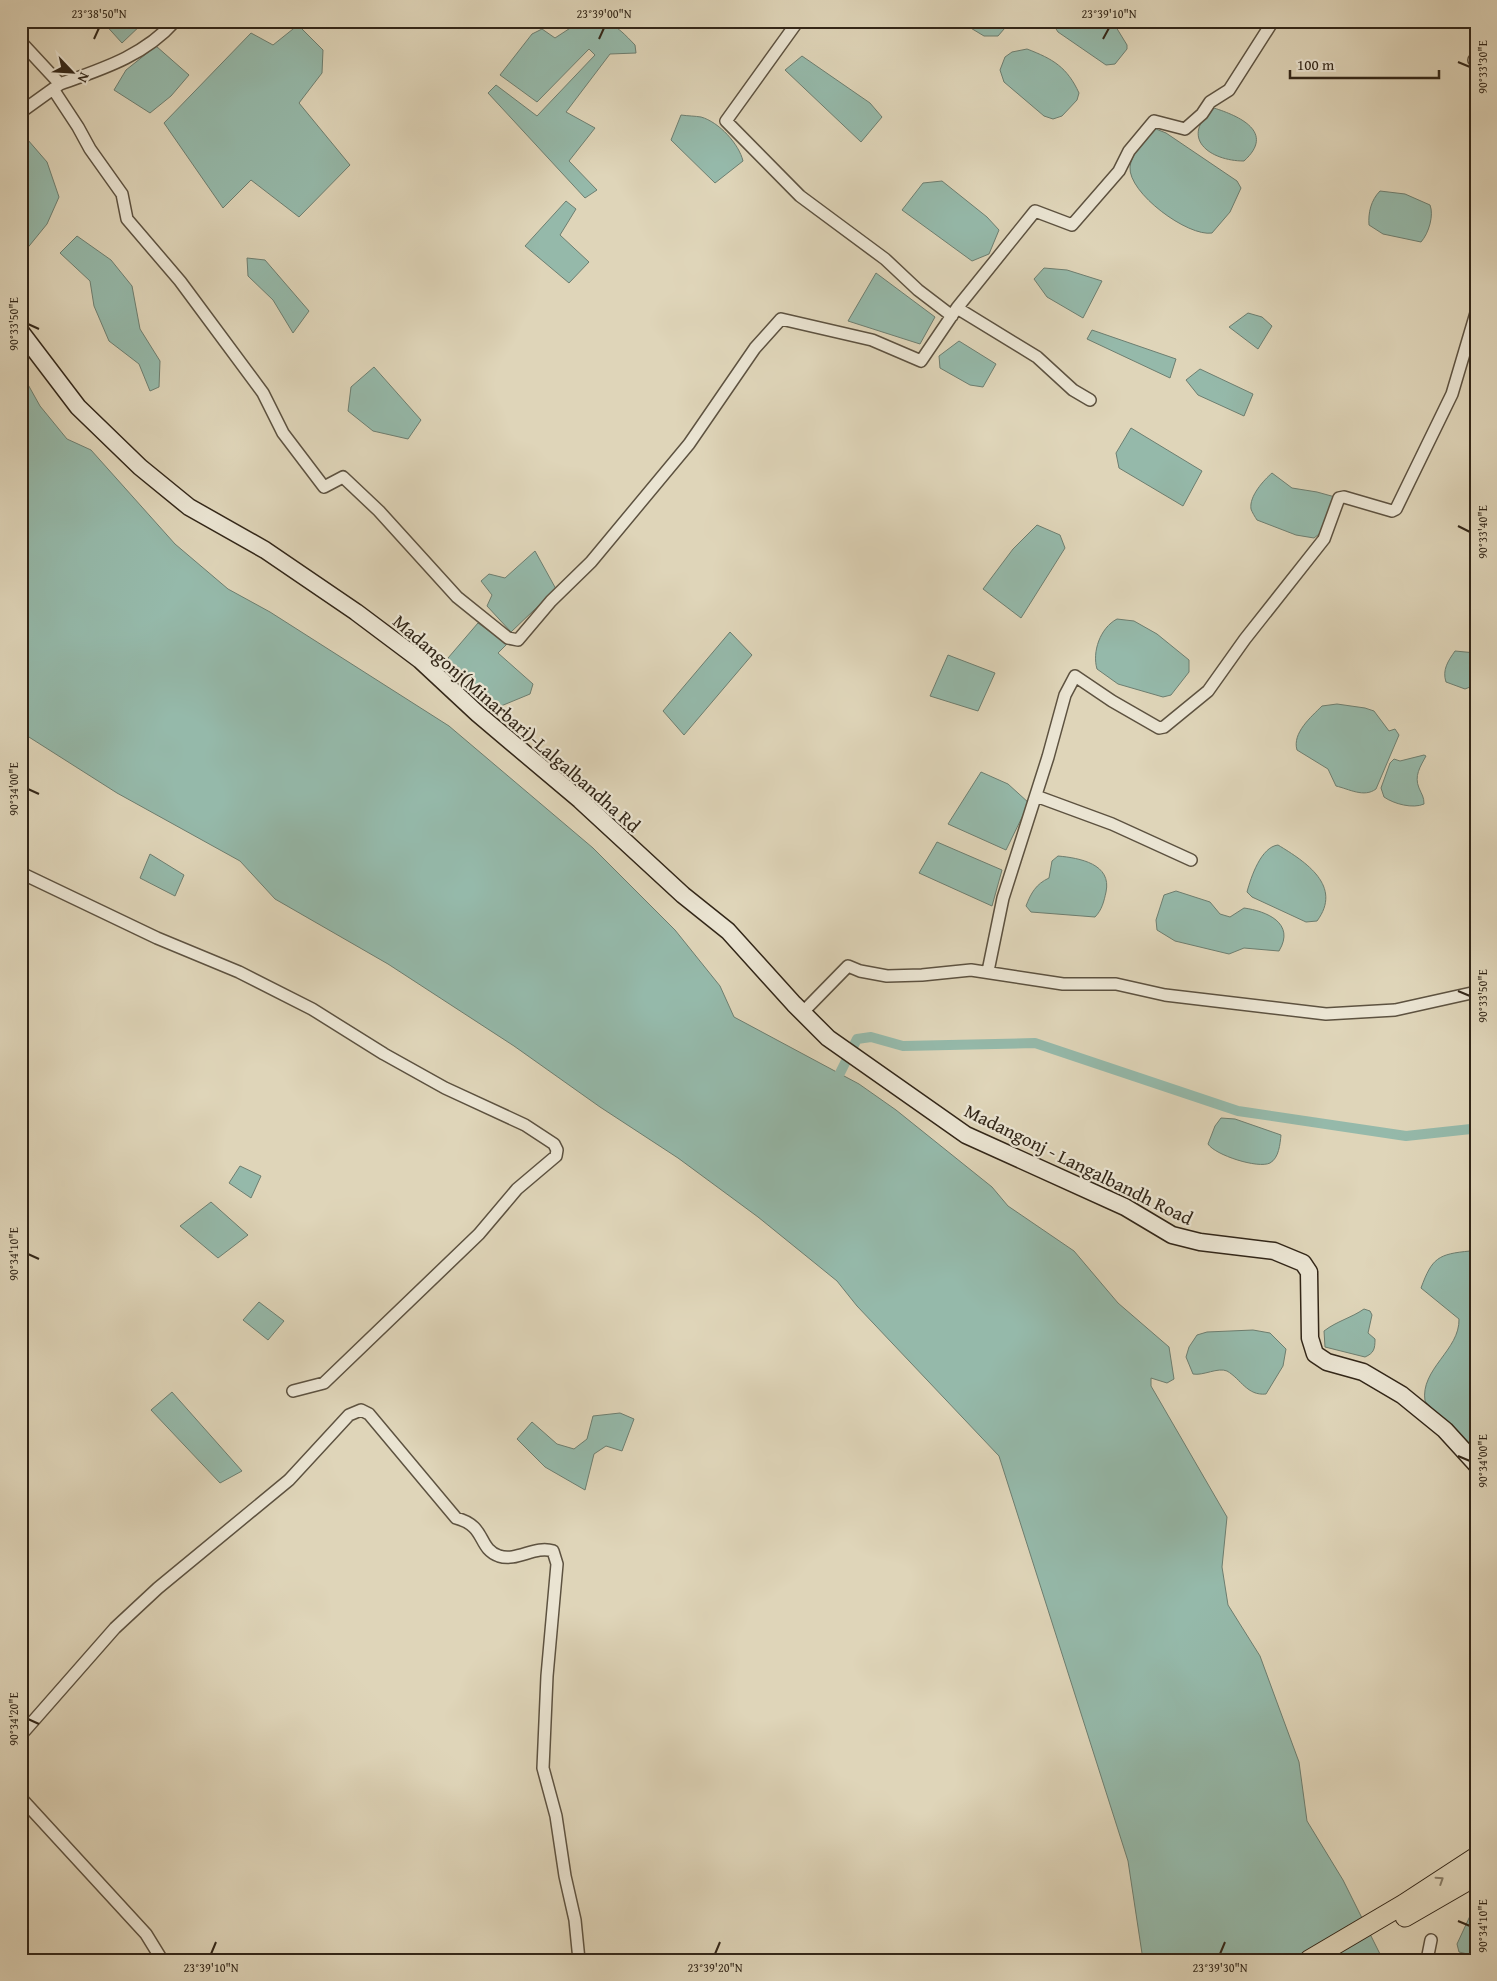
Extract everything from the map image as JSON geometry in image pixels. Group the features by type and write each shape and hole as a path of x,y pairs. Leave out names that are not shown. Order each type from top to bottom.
{"highway":[{"path":"1330,1960 1408,1909 1476,1856"},
{"path":"1310,1960 1476,1876"}],"main road":[{"name":"Madangonj(Minarbari)-Lalgalbandha Rd","path":"21,332 78,407 140,467 189,508 265,550 356,612 420,660 478,714 580,800 683,895 728,930 802,1013 828,1038 862,1063"},
{"name":"Madangonj - Langalbandh Road","path":"862,1063 966,1134 1125,1207 1172,1234 1200,1242 1274,1251 1303,1263 1309,1272 1310,1338 1315,1354 1327,1362 1363,1372 1402,1395 1445,1430 1476,1464"}],"street":[{"path":"21,112 56,86 118,62 147,47 162,36 174,21"},
{"path":"798,21 726,122 800,196 885,259 918,290 1037,357 1074,390 1090,400"},
{"path":"21,42 56,86 90,149 122,194 127,219 180,281 263,393 283,433 324,487 343,477 379,511 457,597 508,638 518,640 551,602 591,562 690,444 755,348 781,318 872,340 921,361 955,312 1035,211 1072,225 1119,171 1129,151 1154,121 1185,129 1202,114 1210,102 1229,90 1273,21"},
{"path":"988,971 1003,898 1036,796 1065,695 1075,676 1159,728 1164,727 1208,691 1245,639 1324,540 1339,498 1344,497 1392,511 1396,509 1452,394 1476,313"},
{"path":"1036,796 1112,824 1191,860"},
{"path":"21,873 158,938 239,972 312,1009 384,1054 445,1088 525,1124 554,1144 557,1150 556,1156 517,1189 479,1234 381,1330 324,1383 293,1391"},
{"path":"802,1013 848,966 860,971 887,976 988,971 1063,984 1116,984 1165,995 1326,1014 1394,1010 1476,992"},
{"path":"21,1735 115,1628 158,1588 289,1480 349,1416 361,1410 369,1414 456,1518 468,1521 474,1526 490,1550 506,1558 544,1548 553,1551 557,1564 547,1676 543,1768 556,1816 565,1876 575,1920 579,1960"},
{"path":"21,1798 146,1934 162,1960"},
{"path":"1427,1960 1431,1940"}],"shaded area":[{"path":"102,21 143,21 144,22 122,43"},
{"path":"581,21 606,23 617,28 635,45 636,53 610,54 566,112 595,128 569,161 597,190 585,198 488,93 496,85 537,116 595,55 589,49 537,102 500,75 532,34 542,29 555,38"},
{"path":"959,21 1011,21 998,36 984,36"},
{"path":"1051,21 1106,21 1116,27 1127,45 1127,49 1115,64 1106,65 1058,32"},
{"path":"298,25 323,50 322,73 299,103 350,165 299,217 251,180 223,208 164,123 251,33 273,45"},
{"path":"156,46 189,75 171,96 150,113 114,90 126,70"},
{"path":"1027,49 1052,60 1064,70 1079,93 1077,100 1062,116 1053,119 1044,116 1004,82 1000,70 1005,57 1012,52"},
{"path":"802,56 870,103 882,117 861,142 785,70"},
{"path":"1214,108 1243,121 1255,134 1256,142 1253,151 1244,161 1220,157 1203,146 1199,138 1199,129 1204,119"},
{"path":"681,115 701,117 715,124 733,141 743,161 715,183 671,140"},
{"path":"1156,129 1166,133 1237,181 1241,188 1230,212 1212,233 1189,228 1175,221 1149,200 1139,189 1132,177 1131,162 1138,148 1151,130"},
{"path":"21,132 47,162 59,197 47,224 21,256"},
{"path":"942,181 987,217 999,230 989,254 972,261 902,210 923,183"},
{"path":"1380,191 1405,194 1430,205 1430,224 1421,242 1383,234 1369,225 1371,207 1374,198"},
{"path":"566,201 576,209 560,235 589,262 569,283 525,246"},
{"path":"77,236 111,260 132,286 140,329 160,361 159,387 150,391 139,364 109,341 94,306 90,281 60,253"},
{"path":"247,258 265,260 309,311 293,333 273,300 248,276"},
{"path":"1044,268 1067,270 1102,281 1083,318 1047,297 1034,279"},
{"path":"876,273 935,317 920,344 848,321"},
{"path":"1248,313 1262,317 1272,326 1258,349 1229,327"},
{"path":"1092,330 1176,359 1170,378 1087,339"},
{"path":"959,341 996,364 983,387 970,385 940,368 939,356"},
{"path":"374,367 421,420 408,439 373,431 348,411 351,387"},
{"path":"1200,369 1253,394 1244,416 1198,395 1186,380"},
{"path":"21,372 40,406 67,439 91,450 175,544 228,589 270,612 449,726 593,848 675,930 720,986 734,1017 859,1084 896,1110 992,1187 1008,1206 1074,1251 1118,1303 1169,1347 1174,1379 1167,1383 1151,1378 1151,1386 1227,1517 1222,1567 1228,1605 1260,1656 1299,1762 1307,1821 1343,1880 1383,1960 1143,1960 1128,1861 999,1456 857,1306 837,1281 758,1217 678,1158 600,1107 514,1046 388,964 275,899 240,861 117,793 21,732"},
{"path":"1131,428 1202,471 1183,506 1119,468 1116,453"},
{"path":"1272,473 1292,488 1335,497 1323,531 1314,538 1296,535 1256,519 1251,509 1252,499 1261,484"},
{"path":"1037,525 1060,535 1065,548 1021,618 983,589 1013,549"},
{"path":"535,551 556,589 511,632 487,606 492,595 481,581 489,574 505,578"},
{"path":"1117,619 1134,621 1157,634 1189,660 1189,672 1171,695 1163,697 1118,684 1097,669 1096,655 1099,641 1106,628"},
{"path":"478,623 507,644 498,653 533,684 530,694 501,706 481,695 448,658"},
{"path":"730,632 752,655 684,735 663,711"},
{"path":"1455,651 1476,653 1475,685 1465,689 1446,682 1445,670"},
{"path":"948,655 995,673 978,711 930,696"},
{"path":"1337,704 1374,711 1389,731 1395,729 1399,735 1376,789 1371,792 1361,793 1336,786 1328,769 1297,750 1297,738 1308,720 1322,706"},
{"path":"1426,756 1418,772 1417,779 1424,804 1415,806 1404,805 1384,797 1381,788 1390,763 1394,759 1400,761"},
{"path":"981,772 1008,784 1029,803 1006,850 948,824"},
{"path":"937,842 1002,870 992,906 919,873"},
{"path":"1278,845 1300,859 1318,876 1326,897 1324,908 1317,921 1306,922 1252,897 1247,892 1254,871 1262,857 1272,847"},
{"path":"150,854 184,875 175,896 140,878"},
{"path":"1058,856 1093,864 1104,875 1107,882 1106,892 1101,908 1095,917 1031,912 1026,906 1034,889 1049,878 1052,861"},
{"path":"1176,891 1210,902 1220,914 1230,917 1244,908 1261,912 1276,920 1284,933 1279,951 1244,948 1229,954 1175,941 1157,930 1156,920 1164,895"},
{"path":"1221,1118 1235,1119 1281,1135 1278,1150 1273,1161 1264,1164 1247,1163 1212,1148 1208,1144 1215,1126"},
{"path":"240,1166 261,1176 251,1198 229,1183"},
{"path":"211,1202 248,1235 218,1258 180,1226"},
{"path":"1476,1245 1476,1454 1425,1401 1428,1379 1453,1340 1458,1330 1459,1319 1421,1288 1429,1270 1438,1259 1450,1254 1470,1251"},
{"path":"259,1302 284,1321 268,1340 243,1320"},
{"path":"1364,1309 1370,1311 1372,1315 1368,1333 1375,1339 1375,1342 1370,1354 1365,1357 1325,1347 1324,1331"},
{"path":"1253,1330 1270,1333 1286,1349 1283,1366 1266,1394 1259,1394 1249,1390 1227,1371 1219,1370 1193,1374 1186,1357 1189,1347 1197,1335 1207,1332"},
{"path":"172,1392 242,1471 220,1483 151,1410"},
{"path":"620,1413 634,1419 622,1451 606,1446 594,1454 585,1490 545,1467 517,1439 532,1422 557,1444 574,1449 587,1439 593,1416"},
{"path":"1476,1903 1476,1956 1459,1952 1457,1944"}],"waterway":[{"path":"835,1083 857,1039 871,1037 903,1046 1035,1043 1238,1111 1406,1136 1471,1129 1476,1126"}]}
